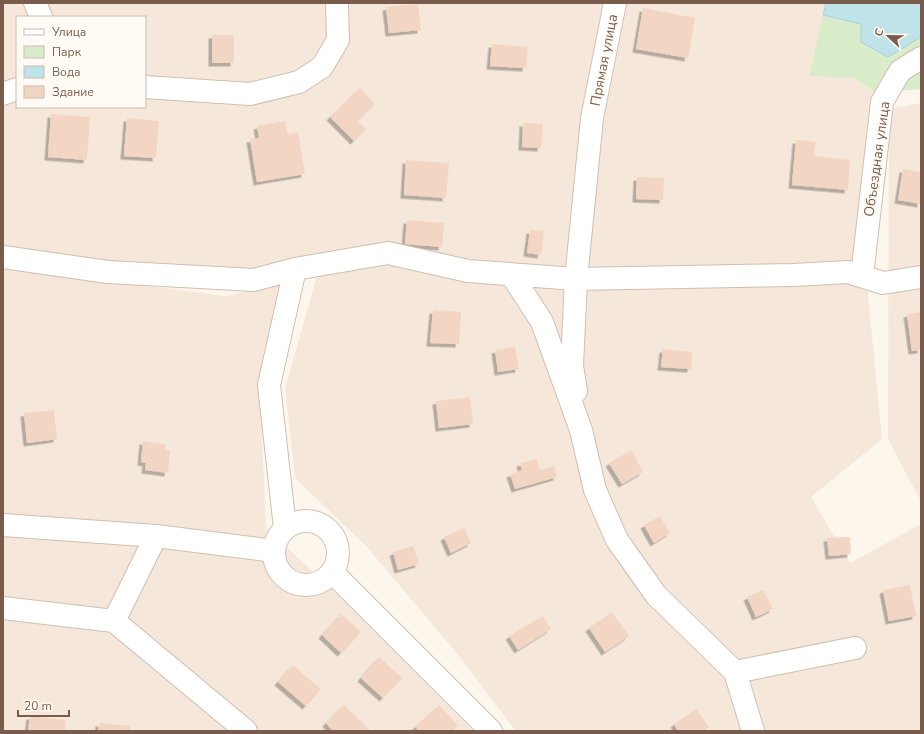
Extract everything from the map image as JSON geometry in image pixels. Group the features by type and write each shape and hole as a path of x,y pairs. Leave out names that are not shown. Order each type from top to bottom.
{"street":[{"path":"35,3 41,16"},
{"path":"146,87 250,94 299,82 322,68 338,40 337,3"},
{"name":"Прямая улица","path":"581,430 572,366 576,279 592,118 615,3"},
{"name":"Объездная улица","path":"862,276 882,102 900,71 921,58"},
{"path":"3,94 16,89"},
{"path":"3,258 108,272 254,280 295,269 388,253 468,271 576,279 793,276 848,272 883,283 921,277"},
{"path":"285,528 269,385 295,269"},
{"path":"511,274 542,322 581,430 594,490 617,540 656,595 735,672 752,731"},
{"path":"304,520 315,521 332,533 337,542 338,558 332,572 324,580 315,584 305,585 295,583 286,578 279,570 275,561 275,542 279,534 285,528 294,522 304,520"},
{"path":"3,525 156,536 274,551"},
{"path":"114,621 156,536"},
{"path":"332,572 491,731"},
{"path":"3,608 114,621 246,731"},
{"path":"735,672 855,648"}],"shaded area":[{"path":"3,3 826,3 809,75 854,78 877,93 863,243 882,439 811,497 850,563 921,524 921,731 516,731 454,650 367,547 295,478 285,389 317,276 283,282 260,385 266,528 339,596 473,731 3,731 3,268 227,296 259,288 246,290 113,261 3,253"},
{"path":"921,103 921,502 888,439 889,109"}],"green space":[{"path":"823,15 861,24 888,57 921,37 921,89 877,93 854,78 809,76"}],"water":[{"path":"826,3 921,3 921,37 888,57 861,42 861,24 823,15"}],"building":[{"path":"418,4 421,30 389,33 386,7"},
{"path":"643,8 695,18 688,58 636,49"},
{"path":"212,35 234,35 234,63 212,63"},
{"path":"492,44 528,47 526,68 490,66"},
{"path":"360,88 375,104 357,121 366,129 354,141 330,117"},
{"path":"51,114 90,117 87,160 48,157"},
{"path":"127,118 159,121 156,158 124,156"},
{"path":"285,121 288,134 298,132 305,174 257,182 250,139 259,138 257,126"},
{"path":"523,123 543,124 541,148 522,147"},
{"path":"796,140 816,142 814,156 850,160 848,190 792,185"},
{"path":"406,160 449,163 446,198 404,195"},
{"path":"903,169 921,172 921,204 898,200"},
{"path":"637,177 664,178 663,200 636,199"},
{"path":"407,220 444,223 442,247 405,244"},
{"path":"530,230 544,231 541,255 527,253"},
{"path":"433,310 461,312 459,344 430,343"},
{"path":"921,312 921,350 912,351 907,314"},
{"path":"515,347 519,369 498,372 495,350"},
{"path":"663,349 692,352 691,369 661,367"},
{"path":"470,397 473,424 439,428 436,401"},
{"path":"54,410 57,439 27,443 24,413"},
{"path":"143,441 165,444 165,450 170,450 168,473 145,470 146,463 141,462"},
{"path":"631,450 643,472 622,484 609,463"},
{"path":"537,459 540,470 554,466 557,477 515,489 510,474 522,470 520,463"},
{"path":"660,516 670,533 654,543 644,525"},
{"path":"464,528 471,543 451,553 444,537"},
{"path":"850,537 851,554 829,556 827,538"},
{"path":"413,546 419,564 398,570 393,552"},
{"path":"910,585 916,616 889,621 883,590"},
{"path":"763,590 773,609 756,617 747,597"},
{"path":"612,612 629,636 605,652 589,628"},
{"path":"341,614 361,632 341,653 322,635"},
{"path":"543,616 551,629 518,650 509,636"},
{"path":"379,657 402,678 383,698 361,678"},
{"path":"293,665 321,689 306,706 278,682"},
{"path":"344,705 371,731 333,731 326,723"},
{"path":"439,705 458,725 452,731 419,731 415,727"},
{"path":"696,709 709,727 703,731 678,731 674,724"},
{"path":"30,716 66,720 65,731 28,731"},
{"path":"99,723 130,726 129,731 98,731"}]}
